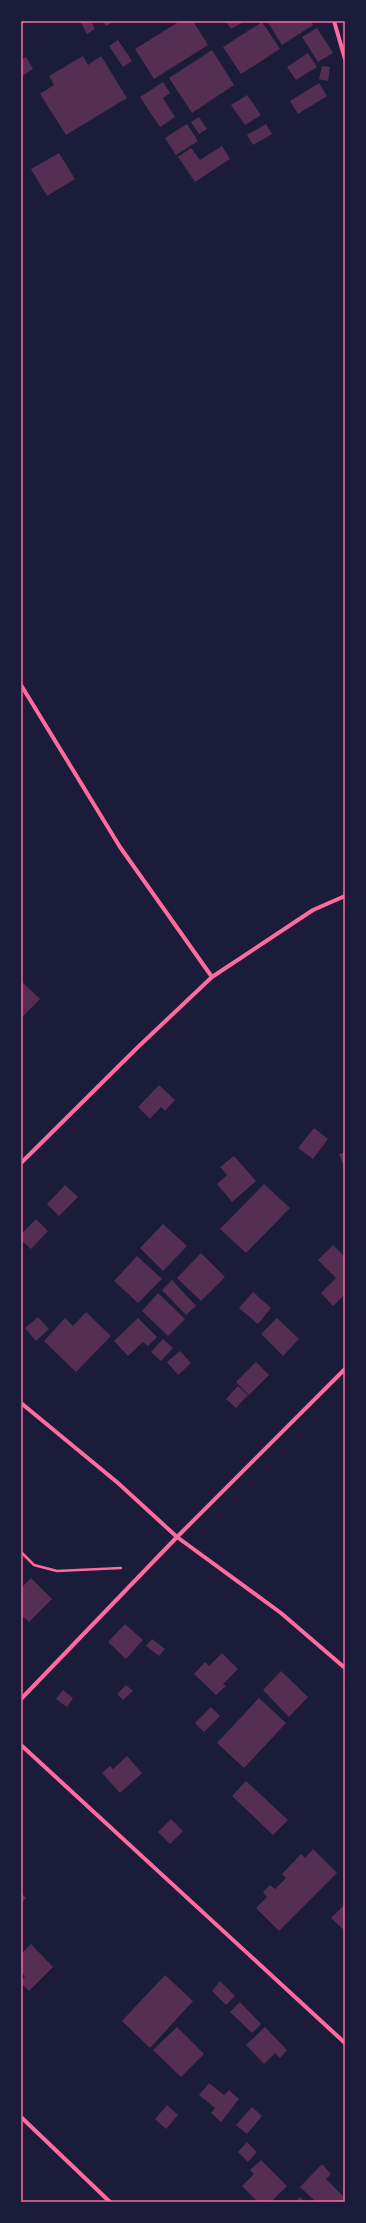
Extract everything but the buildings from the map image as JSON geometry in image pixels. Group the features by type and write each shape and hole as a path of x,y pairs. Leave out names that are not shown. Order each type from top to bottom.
{"street":[{"path":"334,21 345,59"},
{"path":"21,685 120,847 212,977"},
{"path":"21,1163 138,1047 212,977 313,910 345,896"},
{"path":"21,1699 177,1537 345,1369"},
{"path":"21,1402 118,1483 177,1537 281,1614 345,1668"},
{"path":"21,1745 345,2043"},
{"path":"21,2117 110,2202"}],"path":[{"path":"21,1552 34,1565 57,1571 148,1567"}]}
